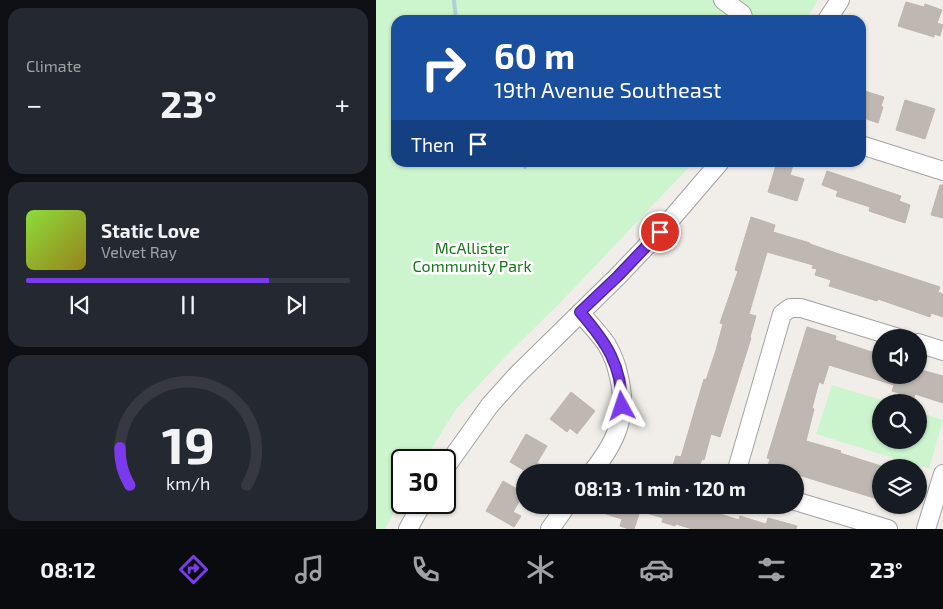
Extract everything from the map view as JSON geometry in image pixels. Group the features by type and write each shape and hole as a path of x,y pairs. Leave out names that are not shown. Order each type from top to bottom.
{"street":[{"path":"722,0 742,15"},
{"path":"830,15 840,0"},
{"path":"866,147 943,171"},
{"path":"456,452 501,393 545,346 618,276 660,232 716,167"},
{"path":"739,464 782,314 790,308 801,308 872,330"},
{"path":"580,312 595,329 612,354 622,394 621,417 614,439 598,464"},
{"path":"927,346 943,351"},
{"path":"926,529 943,474"},
{"path":"804,504 888,529"},
{"path":"408,529 416,514"},
{"path":"550,529 561,514"}],"green space":[{"name":"McAllister Community Park","path":"376,0 818,0 809,15 391,15 391,167 689,167 457,408 431,449 391,449 391,514 393,514 385,529 376,529"},
{"path":"832,385 872,397 872,449 927,449 927,415 943,420 929,469 927,468 927,459 897,459 816,434"}],"building":[{"path":"906,2 924,7 925,4 942,10 937,23 943,25 940,36 934,34 934,37 898,26"},
{"path":"866,92 884,97 878,123 866,119"},
{"path":"905,100 935,109 925,139 896,130"},
{"path":"776,167 792,167 790,175 804,179 797,201 768,192"},
{"path":"827,171 901,196 899,201 910,205 905,223 869,211 870,207 836,196 838,191 822,185"},
{"path":"940,185 943,185 943,218 931,215"},
{"path":"751,217 775,225 773,232 940,287 938,292 943,294 943,317 931,313 930,317 878,299 877,301 829,286 831,280 815,275 817,269 812,268 813,265 767,252 749,314 756,316 751,338 720,437 711,434 704,460 702,459 700,464 674,464 676,456 681,457 704,379 706,380 716,350 723,324 720,323 738,271 735,270"},
{"path":"807,327 836,336 835,340 872,352 872,378 829,365 823,384 819,382 806,441 841,451 840,453 872,463 872,497 804,477 804,464 768,464 770,459 767,458"},
{"path":"927,372 943,376 943,403 927,398 927,394 901,394 892,391 894,385 891,384 927,384"},
{"path":"571,392 595,411 577,434 570,428 567,432 550,419"},
{"path":"526,434 547,446 537,463 539,464 516,464 516,466 510,462"},
{"path":"503,481 516,488 516,507 513,512 521,516 514,527 486,511"},
{"path":"606,514 639,514 634,529 620,526 622,519"},
{"path":"650,514 720,514 739,520 740,516 766,524 768,518 797,526 796,529 692,529 662,522 663,518"}],"waterway":[{"path":"454,0 456,15"}],"route":[{"path":"622,406 621,384 612,354 595,329 580,312 660,232"}]}
